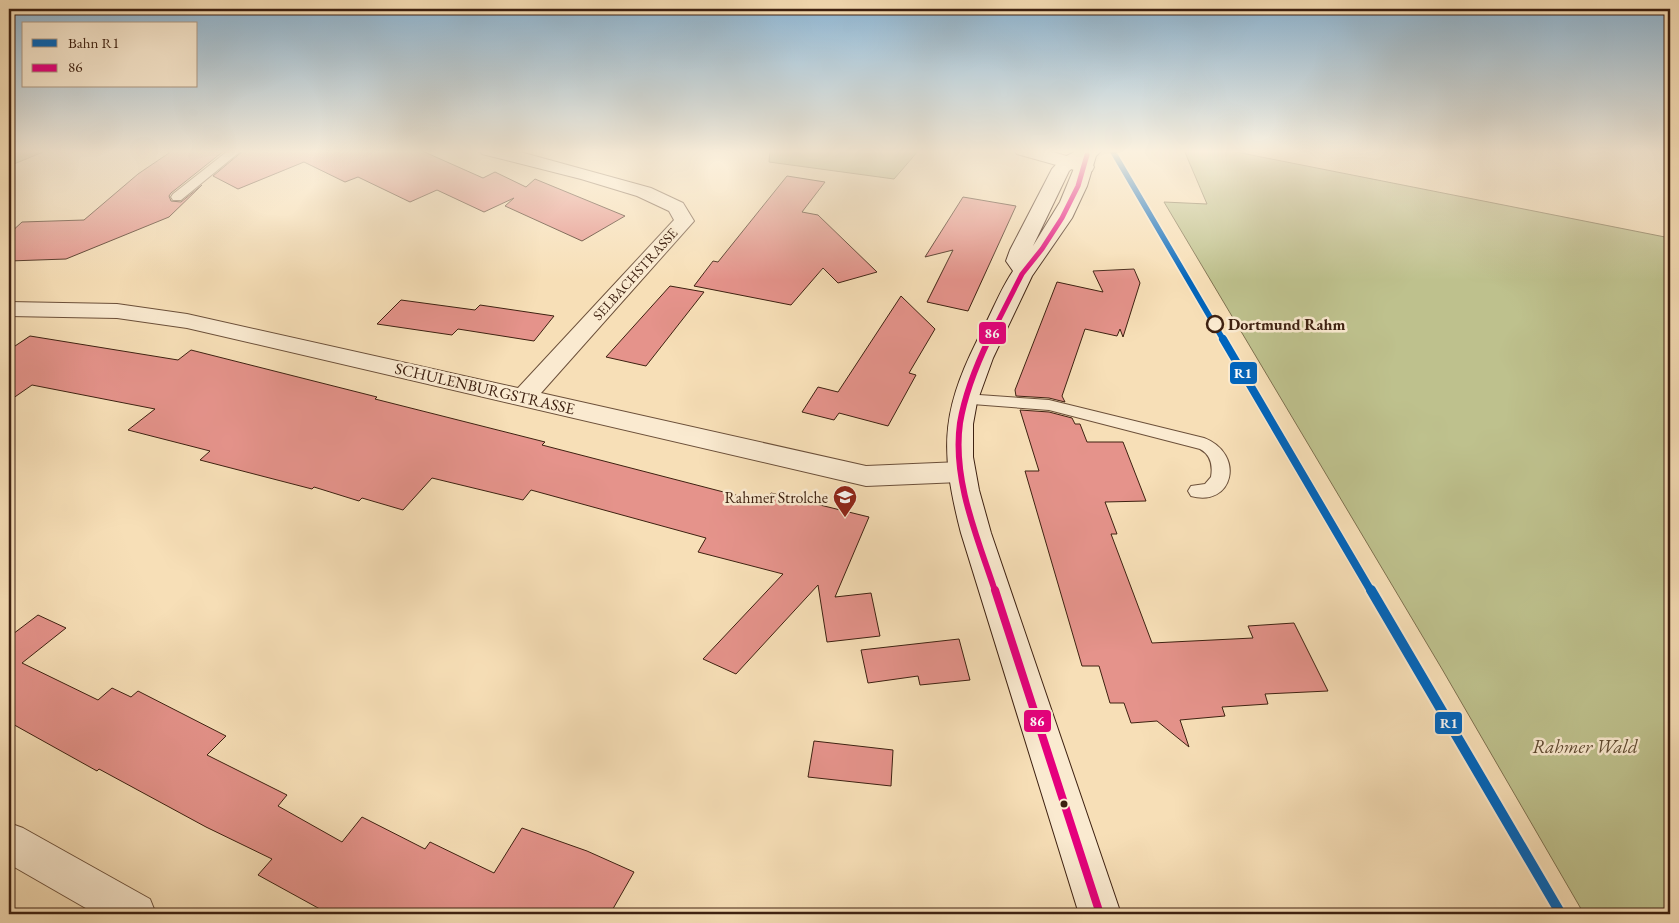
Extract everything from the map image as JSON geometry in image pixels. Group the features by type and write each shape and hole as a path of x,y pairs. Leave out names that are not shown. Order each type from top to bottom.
{"street":[{"name":"SELBACHSTRASSE","path":"524,397 684,221 676,206 647,193"},
{"path":"1047,193 1021,250 1018,261 1022,274 972,378 965,399 958,444 960,472 976,533 1100,914"},
{"name":"SCHULENBURGSTRASSE","path":"9,309 117,311 186,321 866,476 960,472"},
{"path":"9,842 135,914"}],"lane":[{"path":"177,197 182,193"},
{"path":"965,399 1049,405 1198,442 1212,450 1219,460 1222,474 1217,484 1209,490 1197,491"}],"green space":[{"name":"Rahmer Wald","path":"1202,193 1443,193 1670,238 1670,914 1584,914 1442,669 1164,202 1207,204"}],"building":[{"path":"116,193 171,193 169,196 171,201 181,202 194,193 169,217 66,259 9,261 9,234 22,222 84,220"},
{"path":"391,193 430,193 410,202"},
{"path":"444,193 569,193 625,216 582,241 505,206 514,198 484,212"},
{"path":"773,193 817,193 802,212 818,215 877,272 838,283 823,268 791,305 694,286 713,261 718,262"},
{"path":"963,197 1016,206 968,311 927,302 953,250 925,257"},
{"path":"1134,269 1140,283 1123,337 1120,329 1117,336 1085,329 1062,396 1065,402 1049,398 1016,396 1015,390 1057,282 1103,292 1093,271"},
{"path":"670,286 704,292 646,366 606,357"},
{"path":"901,296 935,329 909,373 916,375 888,426 839,413 834,420 802,412 818,387 838,392"},
{"path":"401,300 475,310 480,305 554,316 534,341 458,329 452,335 377,324"},
{"path":"30,336 178,360 191,350 377,397 375,399 545,442 542,445 766,503 771,493 869,517 835,597 871,593 880,636 827,642 818,585 736,674 703,659 783,574 698,552 706,538 531,490 523,500 432,478 403,510 362,498 359,501 314,487 312,489 200,460 210,451 128,430 155,409 32,385 9,401 9,350"},
{"path":"1020,410 1049,412 1072,418 1075,424 1080,424 1087,442 1123,442 1146,501 1105,502 1117,534 1111,534 1152,643 1253,638 1248,626 1294,623 1328,691 1265,694 1268,704 1222,707 1225,716 1180,720 1189,747 1157,721 1131,723 1124,703 1110,703 1099,666 1082,666 1025,471 1039,471"},
{"path":"38,615 66,628 22,663 98,700 112,688 131,697 138,691 226,736 207,755 287,795 278,806 342,842 362,817 425,849 430,842 494,873 522,828 587,851 634,872 610,914 329,914 258,875 272,859 206,827 99,769 97,771 9,722 9,637"},
{"path":"959,639 970,680 920,685 918,676 868,683 861,650"},
{"path":"814,741 893,750 891,786 808,777"}],"rail line":[{"name":"R1","path":"1137,193 1561,914"}],"transit line":[{"name":"86","path":"1074,193 1052,234 1022,274 980,358 964,402 960,424 959,457 962,479 976,533 1100,914"}],"place":[{"name":"Dortmund Rahm","path":"1215,324"},
{"name":"Rahmer Strolche","path":"845,518"}]}
